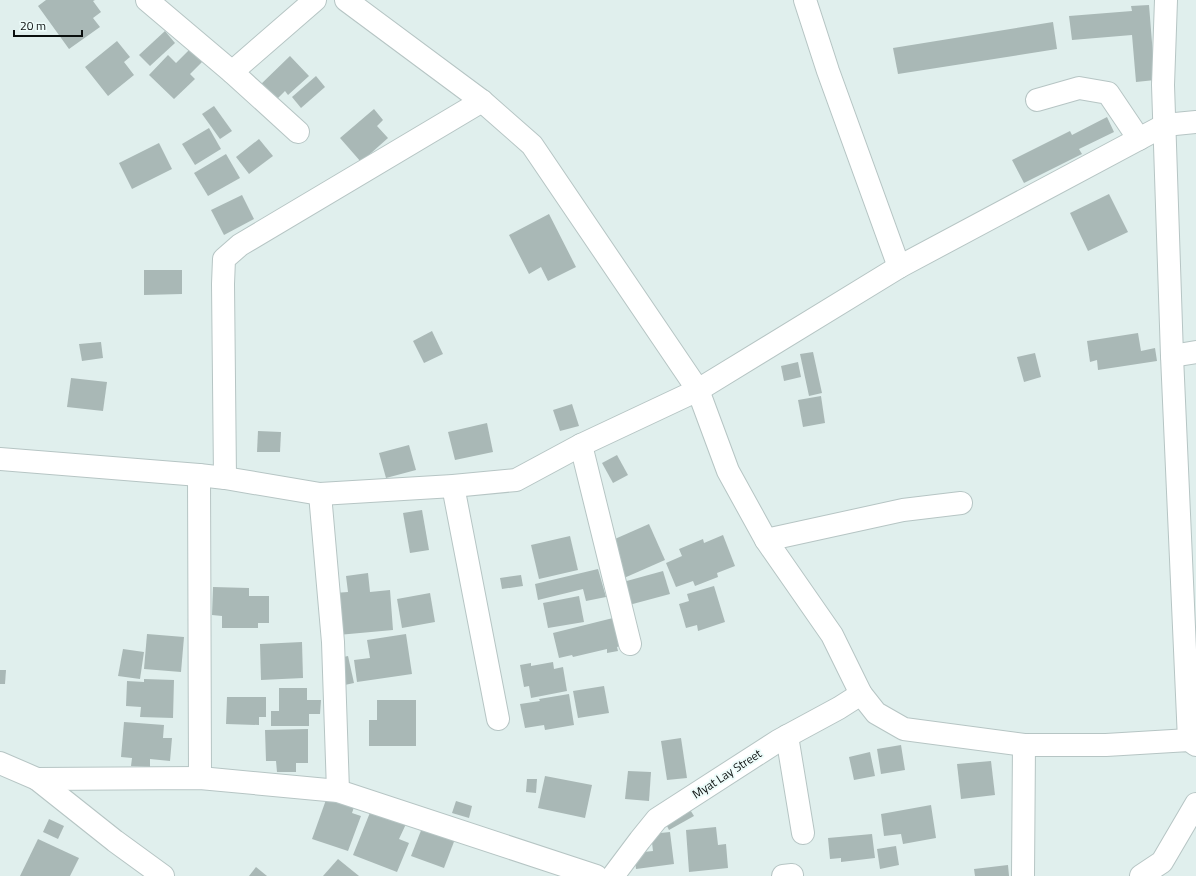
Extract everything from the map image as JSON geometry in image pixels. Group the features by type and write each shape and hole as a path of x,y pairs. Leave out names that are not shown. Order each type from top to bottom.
{"street":[{"path":"147,0 232,72 298,132"},
{"path":"232,72 315,0"},
{"path":"346,0 482,101 532,144 698,390 728,471 766,540 832,635 861,694 876,713 904,729 1024,744 1106,745 1192,743 1172,356 1163,85 1166,0"},
{"path":"805,0 828,71 899,267"},
{"path":"1037,100 1079,88 1108,93 1139,139"},
{"path":"226,478 223,284 224,259 240,245 482,101"},
{"path":"0,459 199,475 226,478 320,494 453,486 516,480 581,444 698,390 899,267 1165,125 1196,122"},
{"path":"1172,356 1196,352"},
{"path":"581,444 630,644"},
{"path":"199,475 200,778"},
{"path":"453,486 498,720"},
{"path":"320,494 333,642 338,790"},
{"path":"766,540 903,510 961,503"},
{"name":"Myat Lay Street","path":"613,876 657,819 787,736 839,708 861,694"},
{"path":"787,736 803,833"},
{"path":"1023,876 1024,744"},
{"path":"0,763 36,779 115,841 163,876"},
{"path":"36,779 200,778 338,790 596,876"},
{"path":"1141,876 1162,869 1196,804"}],"building":[{"path":"46,0 95,0 93,1 101,12 93,18 100,27 69,49 38,6"},
{"path":"1149,5 1155,80 1136,82 1132,35 1072,40 1069,16 1132,11 1131,6"},
{"path":"1053,22 1057,49 898,74 893,48"},
{"path":"165,31 175,43 150,66 139,55"},
{"path":"117,41 130,57 124,62 134,75 108,96 85,67"},
{"path":"189,50 202,62 190,74 195,79 174,99 149,75 168,55 176,63"},
{"path":"290,56 309,76 288,95 285,91 274,102 259,86"},
{"path":"316,76 325,87 301,108 292,97"},
{"path":"214,106 232,131 220,139 202,114"},
{"path":"374,109 383,120 377,126 388,138 361,162 340,138"},
{"path":"1107,117 1114,132 1079,149 1082,154 1024,183 1012,160 1070,131 1072,135"},
{"path":"209,128 221,149 195,165 182,144"},
{"path":"259,139 273,156 249,174 236,157"},
{"path":"159,143 172,169 132,189 119,163"},
{"path":"226,154 240,178 208,196 194,173"},
{"path":"1109,194 1128,232 1088,251 1070,213"},
{"path":"242,195 254,219 224,235 211,210"},
{"path":"549,214 576,267 548,281 541,267 529,274 509,235"},
{"path":"144,270 182,270 182,294 144,295"},
{"path":"432,331 443,354 424,363 413,341"},
{"path":"1138,333 1141,351 1155,348 1157,361 1098,370 1097,360 1090,362 1087,341"},
{"path":"101,342 103,358 82,361 79,344"},
{"path":"813,352 822,393 809,396 800,354"},
{"path":"1035,353 1041,377 1024,382 1017,357"},
{"path":"798,362 801,377 784,381 781,366"},
{"path":"71,378 107,382 103,411 67,407"},
{"path":"821,396 825,423 803,427 798,400"},
{"path":"572,404 579,426 560,431 553,410"},
{"path":"487,423 493,452 455,460 448,432"},
{"path":"258,431 281,432 280,452 257,452"},
{"path":"409,445 416,470 386,478 379,453"},
{"path":"617,455 628,475 613,483 602,463"},
{"path":"422,510 429,550 410,553 403,513"},
{"path":"649,524 665,560 624,578 608,542"},
{"path":"723,535 735,566 717,573 718,577 695,586 693,581 676,587 666,563 682,556 679,549 703,539 704,543"},
{"path":"570,536 578,570 539,579 531,545"},
{"path":"598,569 606,597 586,601 583,589 538,600 535,584"},
{"path":"663,571 670,594 629,605 623,582"},
{"path":"368,573 370,592 390,590 393,630 338,635 334,593 348,592 346,576"},
{"path":"521,575 523,586 502,589 500,578"},
{"path":"714,586 725,622 698,631 697,625 686,628 679,604 689,601 687,594"},
{"path":"213,587 249,588 249,596 269,596 269,623 258,623 258,628 222,628 222,616 212,615"},
{"path":"430,593 435,622 402,628 397,599"},
{"path":"579,596 584,622 548,628 543,603"},
{"path":"617,617 624,645 617,647 618,651 607,653 607,649 573,657 572,655 559,658 553,633"},
{"path":"147,634 184,637 181,672 144,669"},
{"path":"406,634 412,674 357,682 354,660 370,658 367,640"},
{"path":"302,642 303,678 261,680 260,644"},
{"path":"123,649 144,652 140,679 118,676"},
{"path":"348,656 354,683 340,686 334,659"},
{"path":"553,662 554,669 563,667 567,691 531,698 529,686 524,687 520,665 531,663 531,666"},
{"path":"0,670 6,670 5,684 0,684"},
{"path":"144,679 174,680 173,718 140,717 141,707 126,706 127,681 144,682"},
{"path":"604,686 609,713 578,718 573,691"},
{"path":"279,688 307,688 307,700 321,700 320,714 309,714 309,726 271,726 271,711 279,711"},
{"path":"569,694 574,725 545,730 544,725 525,728 520,704"},
{"path":"227,697 266,697 266,717 259,717 259,725 226,724"},
{"path":"377,700 416,700 416,746 369,746 369,720 377,720"},
{"path":"124,722 164,725 163,738 172,738 170,761 150,759 150,767 131,766 132,758 121,757"},
{"path":"308,729 308,763 296,763 296,772 277,772 276,761 266,761 265,730"},
{"path":"681,738 687,778 667,780 661,741"},
{"path":"901,745 905,770 881,774 877,749"},
{"path":"870,752 875,776 854,780 849,757"},
{"path":"991,761 995,795 961,799 957,764"},
{"path":"628,771 651,772 649,801 625,799"},
{"path":"545,776 592,785 585,818 538,808"},
{"path":"527,779 537,779 536,793 526,792"},
{"path":"327,797 354,807 352,813 361,816 348,851 312,839"},
{"path":"456,801 472,806 469,818 452,813"},
{"path":"931,805 936,838 903,844 901,834 884,836 881,814"},
{"path":"689,808 694,816 669,830 665,822"},
{"path":"371,810 406,824 399,839 409,843 397,872 353,855"},
{"path":"49,819 64,826 58,839 43,832"},
{"path":"716,827 718,845 726,844 728,868 689,872 686,830"},
{"path":"422,828 455,839 444,868 411,856"},
{"path":"670,832 674,864 636,869 634,853 653,851 651,834"},
{"path":"872,834 875,858 841,862 841,858 830,859 828,838"},
{"path":"38,839 79,858 70,876 20,876"},
{"path":"896,846 899,865 880,869 877,849"},
{"path":"338,859 359,876 323,876"},
{"path":"1008,865 1009,876 975,876 974,869"},
{"path":"256,867 267,876 249,876"}]}
